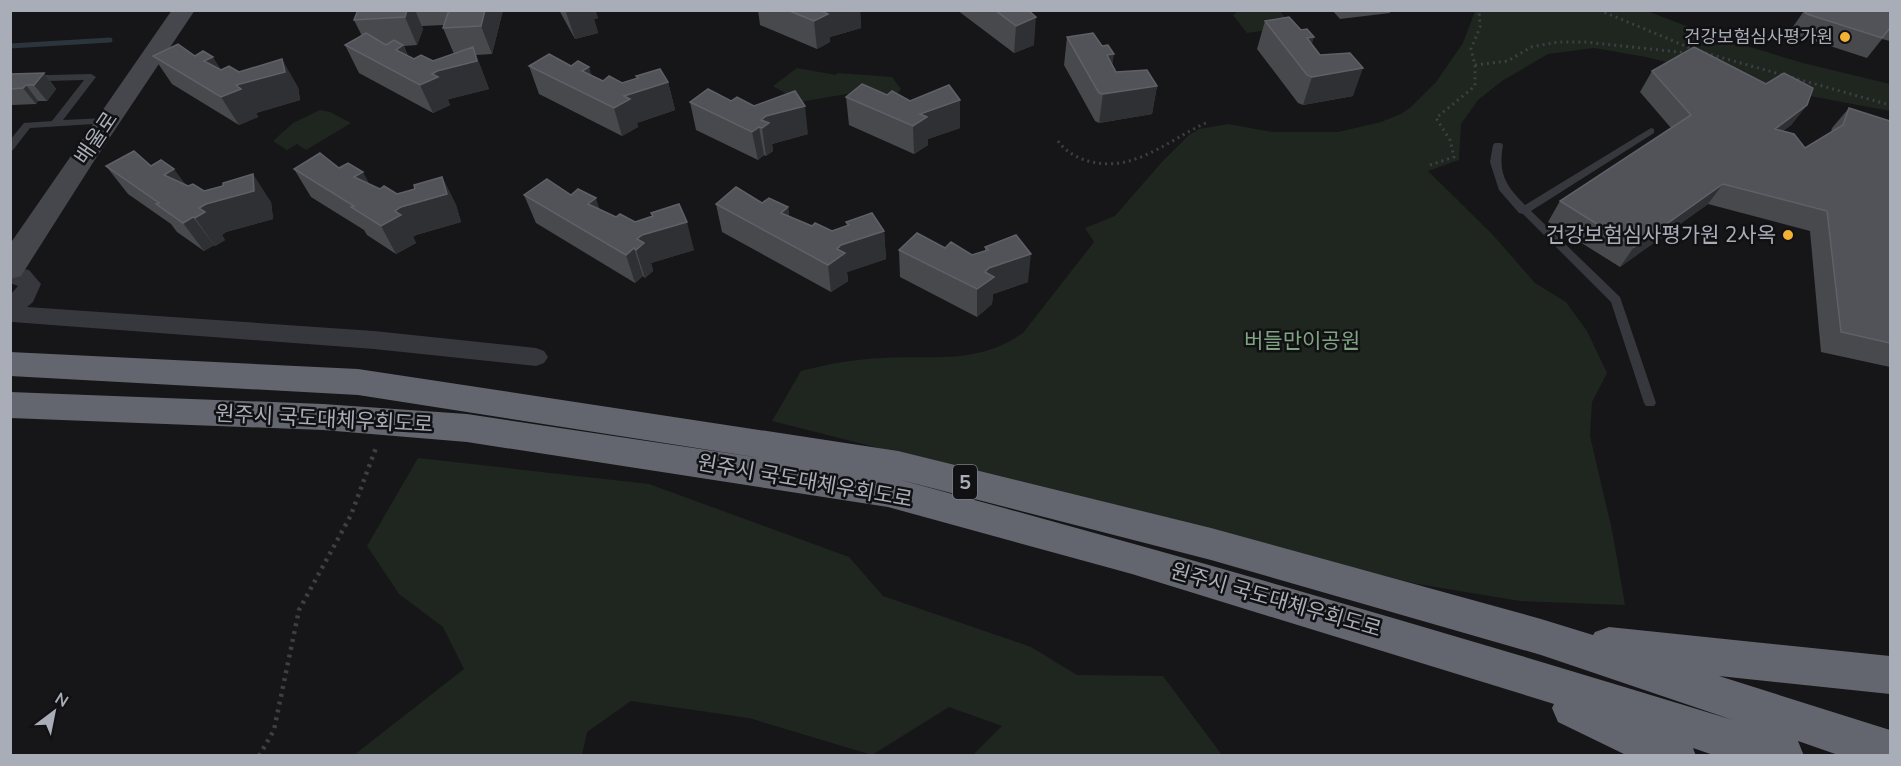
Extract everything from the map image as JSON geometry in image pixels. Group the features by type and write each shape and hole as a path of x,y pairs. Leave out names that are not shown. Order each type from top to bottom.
{"highway":[{"name":"5","path":"10,364 358,382 898,465 1211,544 1541,637 1890,751"},
{"name":"원주시 국도대체우회도로","path":"10,405 323,417 466,428 888,492 1132,558 1455,653 1782,756"},
{"path":"1541,637 1890,675"},
{"path":"1455,653 1675,756"}],"street":[{"name":"배울로","path":"10,268 26,237 184,10"},
{"path":"10,275 21,276 30,284 25,296 10,310 12,314 374,340 536,357"}],"lane":[{"path":"10,79 90,77 55,124"},
{"path":"10,148 27,125 107,121"},
{"path":"1523,211 1651,131"},
{"path":"1498,145 1495,162 1504,190 1616,300 1650,403"}],"path":[{"path":"1430,165 1454,157 1450,140 1436,118 1475,86 1471,48 1479,27 1479,10"},
{"path":"1599,10 1704,53 1890,105"},
{"path":"1474,64 1508,61 1531,47 1558,42 1585,42 1704,53"},
{"path":"1058,141 1061,146 1081,158 1095,164 1115,166 1137,161 1191,128 1208,122"},
{"path":"259,756 274,730 298,610 351,515 377,445"}],"green space":[{"path":"1239,11 1280,11 1290,23 1290,27 1247,33 1233,15"},
{"name":"버들만이공원","path":"1475,11 1647,11 1710,35 1803,63 1890,84 1890,111 1773,89 1646,57 1594,48 1548,54 1502,81 1478,100 1461,124 1459,160 1428,171 1493,235 1535,283 1566,302 1587,331 1607,373 1592,402 1590,436 1612,530 1625,605 1520,601 1417,584 772,421 801,371 863,359 973,354 1006,343 1023,333 1094,242 1085,228 1115,216 1161,163 1189,135 1199,129 1228,124 1272,132 1338,132 1381,122 1401,114 1436,82 1463,43"},
{"path":"797,68 836,75 837,73 892,77 901,89 892,95 847,94 800,102 773,86"},
{"path":"320,110 330,112 351,123 306,150 297,144 287,150 273,141 293,123"},
{"path":"418,458 649,484 849,557 883,596 1031,647 1077,675 1163,676 1222,755 973,755 1002,726 949,707 872,755 749,718 631,701 587,732 582,755 354,755 464,669 443,627 399,594 367,546"}],"building":[{"path":"358,10 407,10 405,17 354,20"},
{"path":"449,10 485,10 481,26 443,28"},
{"path":"787,10 824,10 821,11 828,14 814,21"},
{"path":"995,10 1028,10 1036,17 1016,26"},
{"path":"1805,10 1890,10 1890,28 1882,38 1807,14"},
{"path":"1289,17 1301,30 1307,29 1314,37 1307,38 1320,55 1350,53 1363,68 1312,77 1307,75 1265,21"},
{"path":"366,33 386,45 394,40 403,45 396,50 414,59 421,55 433,61 473,47 477,61 437,71 432,74 438,77 420,85 345,45"},
{"path":"1093,33 1102,46 1108,45 1114,54 1107,55 1116,72 1147,70 1157,86 1099,93 1067,37"},
{"path":"178,44 195,56 203,51 213,57 204,61 221,70 229,66 239,72 282,59 285,72 236,85 241,89 221,97 153,56"},
{"path":"1694,47 1766,84 1784,73 1813,88 1807,105 1775,129 1794,134 1805,148 1843,125 1849,108 1890,121 1890,343 1841,332 1827,211 1723,184 1634,247 1560,201 1691,115 1652,71"},
{"path":"549,54 571,66 578,61 589,67 582,71 603,81 609,76 622,83 660,69 668,82 624,96 630,99 614,108 529,66"},
{"path":"44,73 34,85 10,89 10,74"},
{"path":"862,84 887,95 892,91 910,101 949,85 960,100 920,114 927,117 913,126 846,97"},
{"path":"708,89 731,101 737,97 754,106 795,91 805,106 766,116 761,120 769,123 752,132 690,102"},
{"path":"134,151 151,166 161,160 174,169 164,175 188,186 193,184 204,191 253,174 254,191 206,204 199,208 205,212 183,223 106,166"},
{"path":"320,153 339,168 348,163 363,172 354,177 380,189 384,186 397,194 415,189 414,185 442,177 447,194 401,207 395,211 401,215 381,226 351,207 354,206 294,169"},
{"path":"547,179 571,195 578,189 596,198 588,204 616,217 620,214 635,222 653,216 651,213 679,204 687,222 642,235 637,239 644,243 626,255 524,195"},
{"path":"736,187 762,203 769,198 788,207 781,213 812,226 815,223 832,231 849,225 846,222 872,213 884,231 841,245 837,249 845,253 828,265 716,204"},
{"path":"917,233 945,248 951,242 972,255 988,250 985,247 1016,235 1031,254 989,268 985,272 994,277 977,289 899,250"}],"waterway":[{"path":"10,46 110,40"}],"place":[{"name":"건강보험심사평가원","path":"1845,37"},
{"name":"건강보험심사평가원 2사옥","path":"1788,235"}]}
